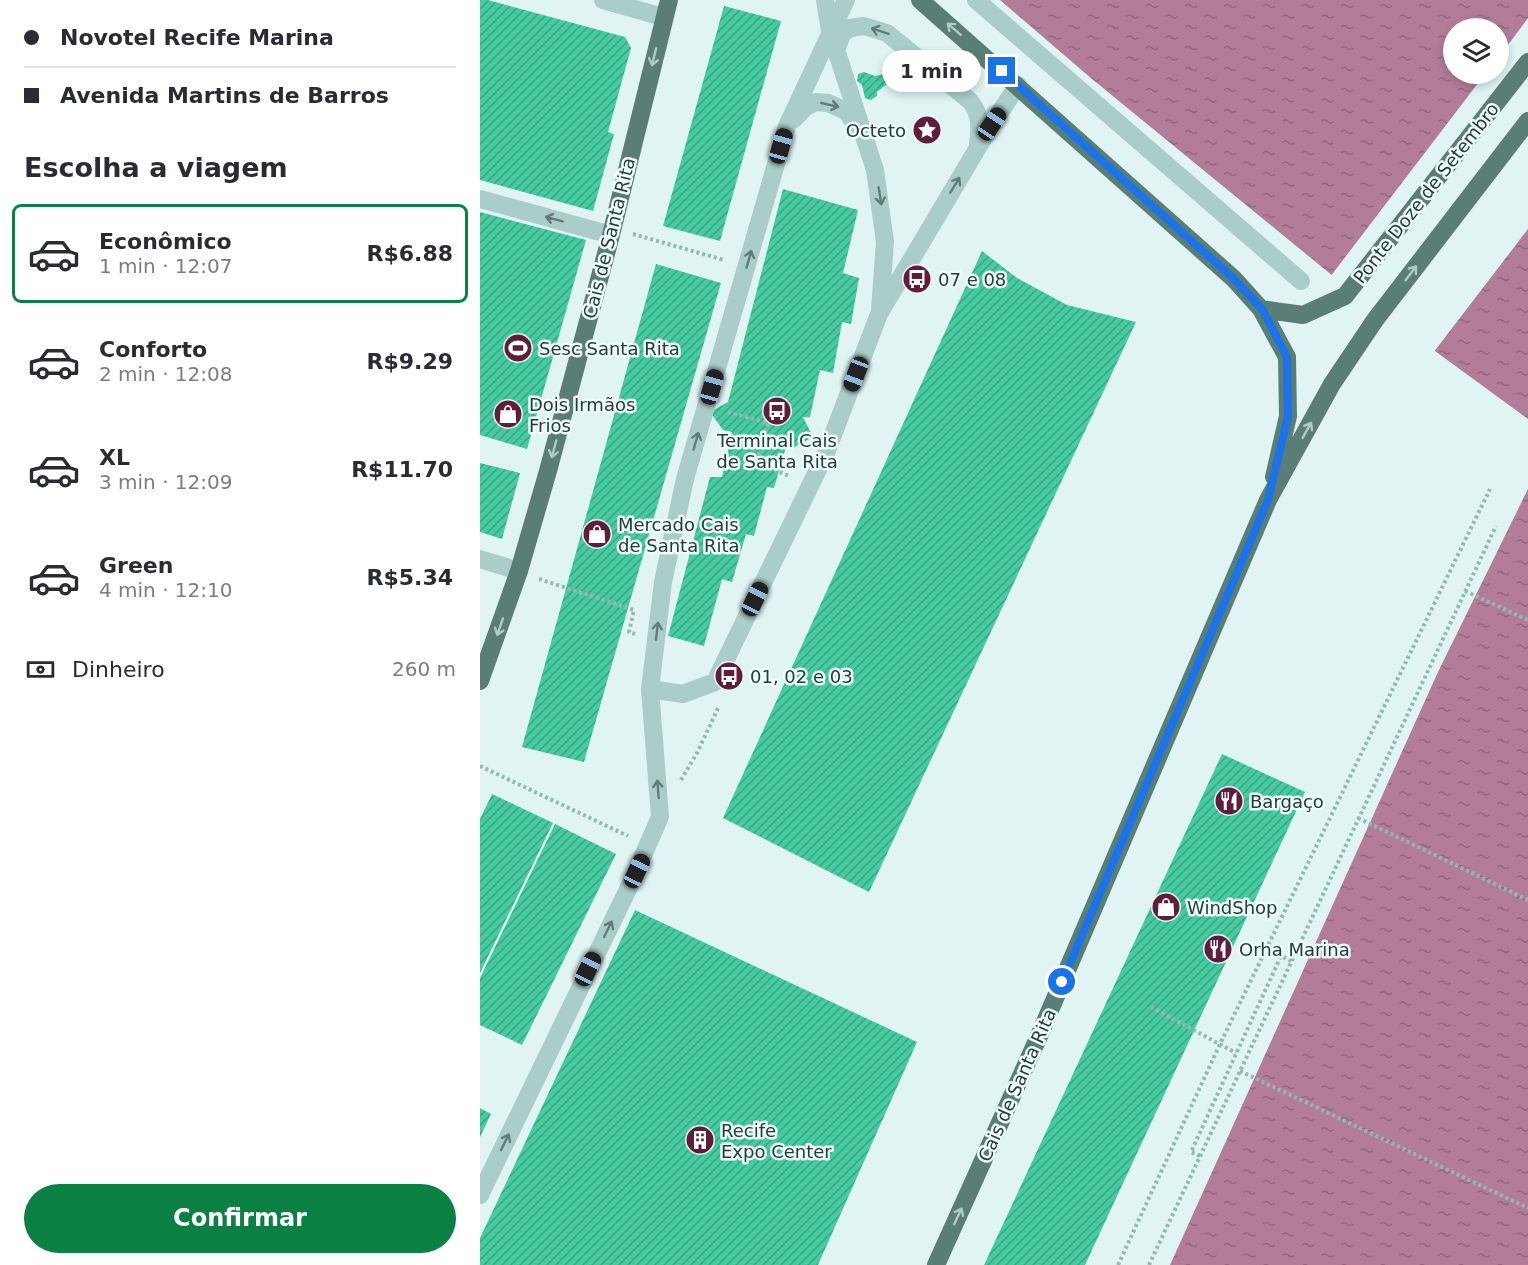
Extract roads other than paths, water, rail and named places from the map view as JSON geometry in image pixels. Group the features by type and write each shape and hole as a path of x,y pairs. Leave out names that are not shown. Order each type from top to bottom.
{"main road":[{"path":"920,0 1234,279 1262,309 1287,357 1288,416 1268,500"},
{"name":"Cais de Santa Rita","path":"480,681 519,571 548,471 611,232 666,8"},
{"name":"Ponte Doze de Setembro","path":"1262,309 1303,315 1346,296 1528,62"},
{"name":"Ponte Doze de Setembro","path":"1375,320 1528,121"},
{"name":"Cais de Santa Rita","path":"936,1265 1030,1057 1268,500 1332,384 1375,320"}],"street":[{"path":"603,0 666,8"},
{"path":"825,0 833,40 876,170 885,242 879,314"},
{"path":"976,0 1301,281"},
{"path":"480,1195 660,817 650,689 663,582 686,479 787,126 833,40 840,4"},
{"path":"833,40 850,28 864,26 887,33 976,108 980,126 978,147"},
{"path":"650,689 683,694 715,681 826,453 879,314 978,147 1018,85"},
{"path":"787,126 806,107 816,102 828,103 846,111 866,140"},
{"path":"480,199 611,232"},
{"path":"480,559 519,571"}],"water":[{"path":"1000,0 1528,0 1528,419 1339,281 1092,79"},
{"path":"1528,489 1528,1265 1170,1265 1438,672"}],"place":[{"name":"Octeto","path":"927,130"},
{"name":"07 e 08","path":"917,279"},
{"name":"Sesc Santa Rita","path":"518,348"},
{"name":"Terminal Cais de Santa Rita","path":"777,411"},
{"name":"Dois Irmãos Frios","path":"508,414"},
{"name":"Mercado Cais de Santa Rita","path":"597,534"},
{"name":"01, 02 e 03","path":"729,676"},
{"name":"Bargaço","path":"1229,801"},
{"name":"WindShop","path":"1166,907"},
{"name":"Orha Marina","path":"1218,949"},
{"name":"Recife Expo Center","path":"700,1140"}]}
